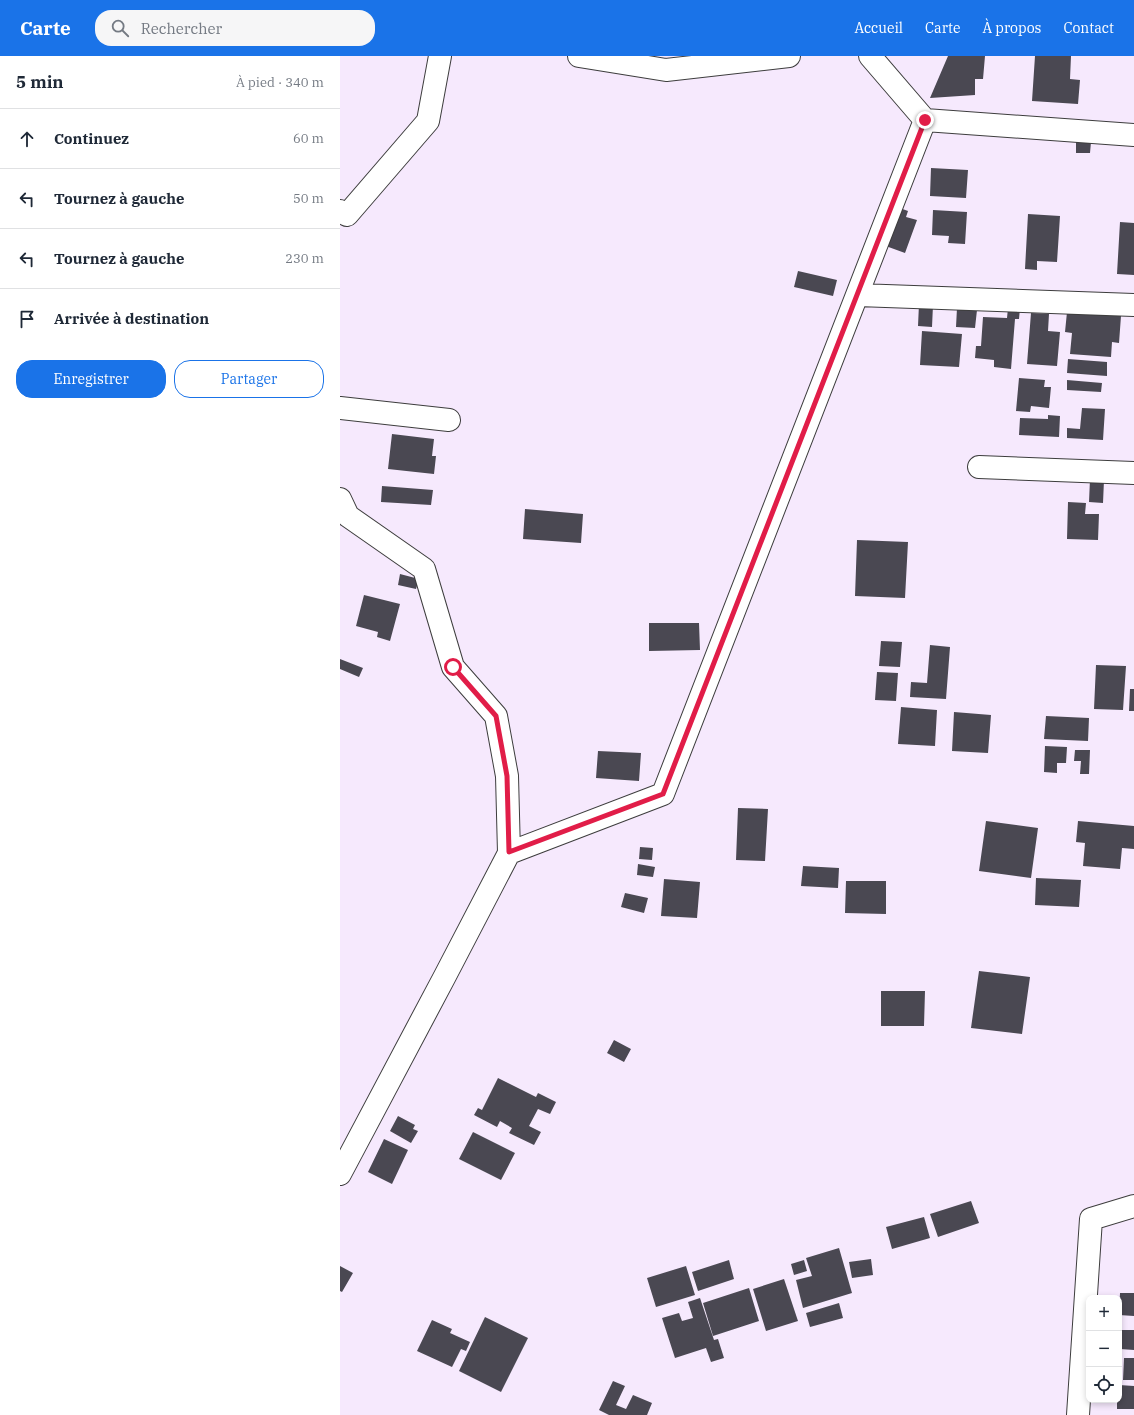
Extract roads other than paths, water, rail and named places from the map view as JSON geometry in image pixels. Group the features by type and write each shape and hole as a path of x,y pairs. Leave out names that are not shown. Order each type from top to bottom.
{"street":[{"path":"340,211 348,215 428,121 440,56"},
{"path":"580,56 666,70 789,56"},
{"path":"870,56 925,120 1134,135"},
{"path":"509,852 663,794 925,120"},
{"path":"858,295 1134,306"},
{"path":"340,408 450,420"},
{"path":"979,467 1134,473"},
{"path":"340,499 348,516 424,569 453,667 496,716 507,776 509,852 340,1174"},
{"path":"1078,1415 1091,1219 1134,1206"}]}
